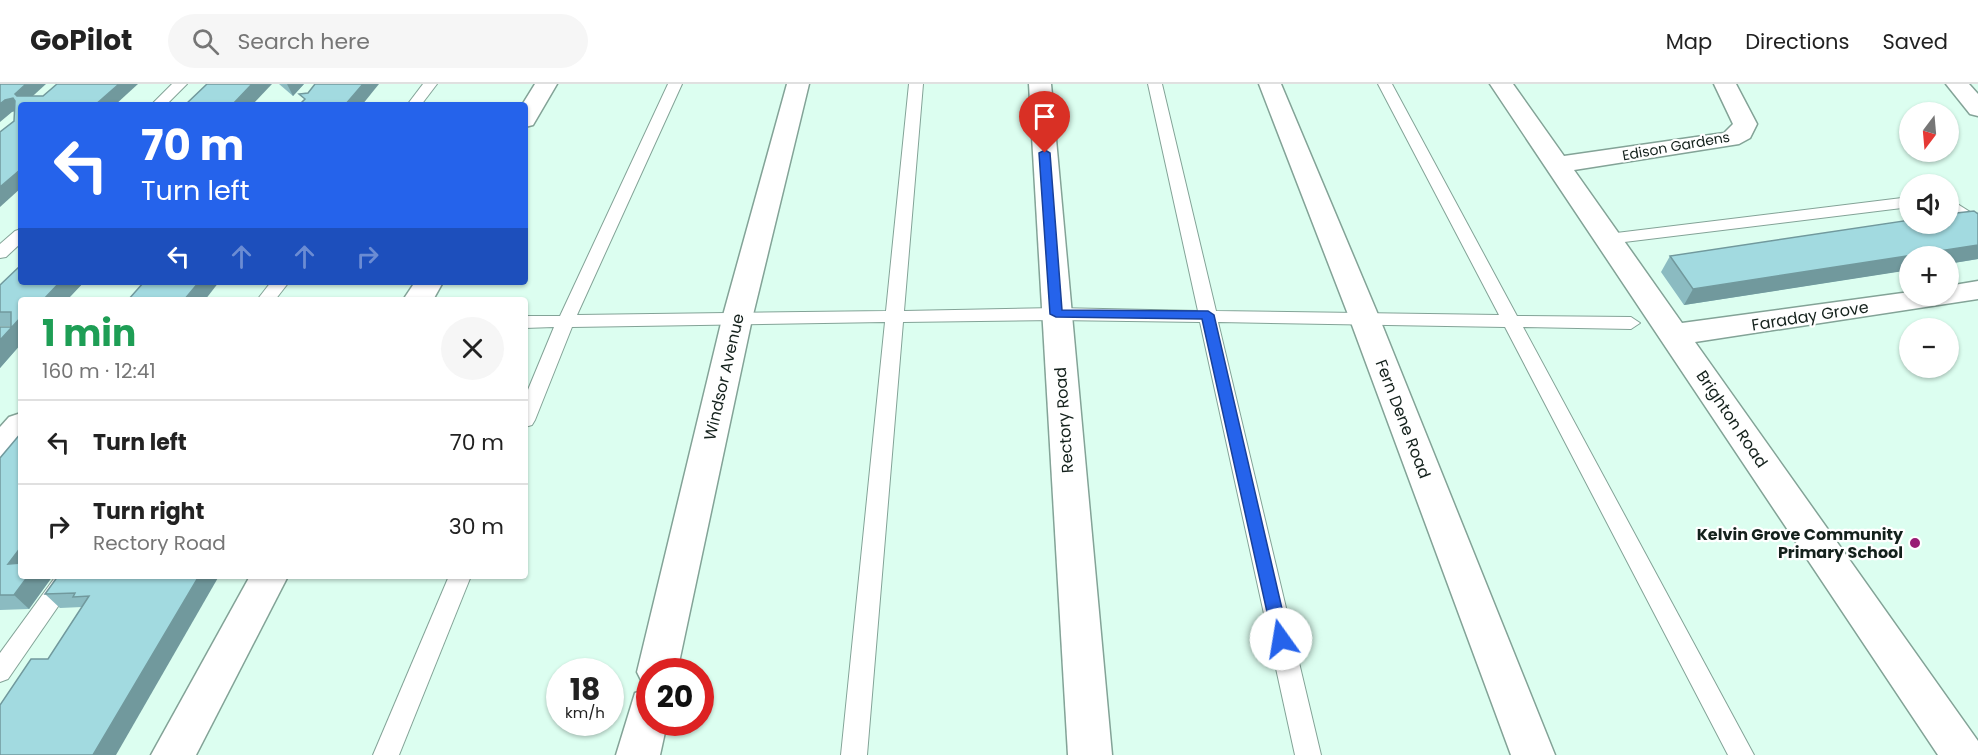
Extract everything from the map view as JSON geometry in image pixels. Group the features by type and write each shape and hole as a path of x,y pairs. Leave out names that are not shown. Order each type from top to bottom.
{"street":[{"path":"528,115 546,84"},
{"name":"Windsor Avenue","path":"660,658 737,319 798,84"},
{"name":"Rectory Road","path":"1040,84 1090,755"},
{"name":"Fern Dene Road","path":"1270,84 1364,317 1533,755"},
{"name":"Brighton Road","path":"1501,84 1963,755"},
{"name":"Edison Gardens","path":"1557,165 1730,139 1741,132 1746,124 1725,84"},
{"path":"1957,84 1976,105"},
{"name":"Faraday Grove","path":"1959,293 1978,290"},
{"name":"Faraday Grove","path":"1674,334 1720,330 1899,302"},
{"path":"0,448 18,427"},
{"path":"173,755 267,579"},
{"path":"639,755 643,736"}],"lane":[{"path":"161,102 180,84"},
{"path":"416,102 430,84"},
{"path":"528,413 566,321 675,84"},
{"path":"854,755 916,84"},
{"path":"1155,84 1308,755"},
{"path":"1385,84 1741,755"},
{"path":"1608,239 1899,203"},
{"path":"1959,210 1978,224"},
{"path":"0,253 18,237"},
{"path":"268,297 278,285"},
{"path":"528,322 1056,314 1631,322"},
{"path":"0,672 66,579"},
{"path":"386,755 459,579"}],"building":[{"path":"0,84 26,84 15,94 17,96 43,96 57,84 119,84 98,102 18,102 18,172 0,187 0,132 14,121 15,101 13,98 0,104"},
{"path":"207,84 252,84 235,102 188,102"},
{"path":"315,84 363,84 348,102 302,102 305,99 299,94 308,93"},
{"path":"1974,211 1978,214 1978,245 1959,248 1959,246 1899,246 1899,257 1693,289 1670,256 1899,222 1899,234 1959,234 1959,213"},
{"path":"18,268 18,285 57,285 46,297 18,297 18,320 0,340 0,327 11,327 11,312 0,312 0,285"},
{"path":"141,285 196,285 186,297 131,297"},
{"path":"18,437 18,551 8,564 18,563 18,579 26,579 14,595 0,595 0,458"},
{"path":"56,579 197,579 93,755 0,755 0,705 31,659 48,659 89,596 73,597 75,593 45,594"}],"place":[{"name":"Kelvin Grove Community Primary School","path":"1915,543"}],"route":[{"path":"1045,153 1056,314 1208,315 1281,639"}]}
